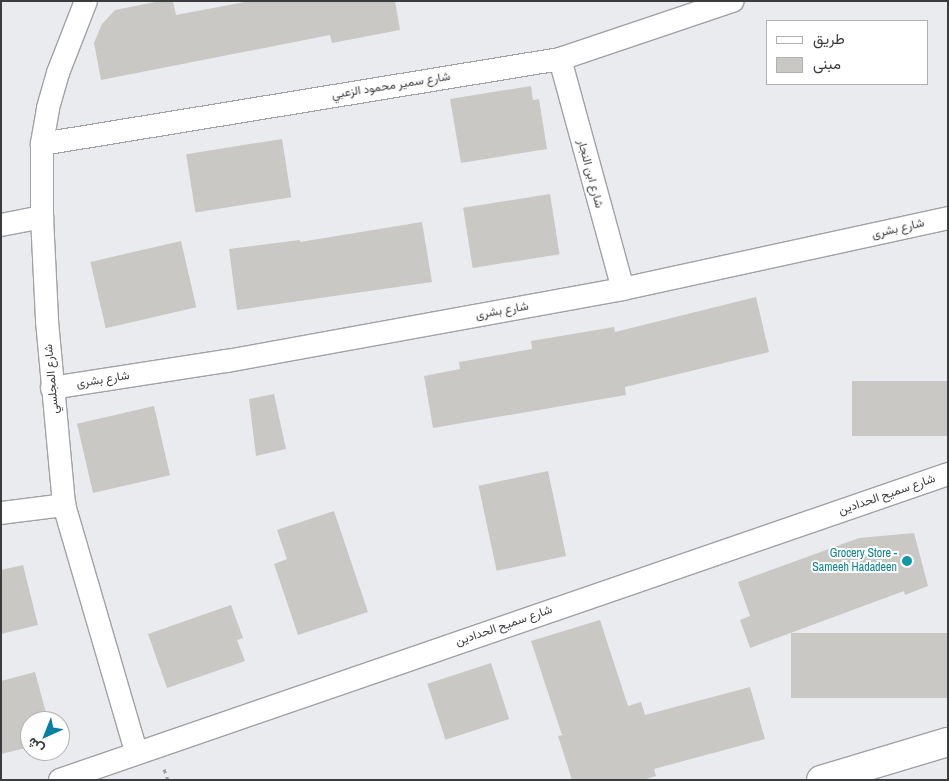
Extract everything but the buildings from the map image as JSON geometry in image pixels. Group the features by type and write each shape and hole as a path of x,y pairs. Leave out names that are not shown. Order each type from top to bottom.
{"street":[{"name":"شارع المجلسي","path":"86,1 58,73 48,109 42,144 42,217 52,388 64,505 136,752"},
{"name":"شارع سمير محمود الزعبي","path":"42,144 560,59 732,1"},
{"name":"شارع ابن النجار","path":"560,59 623,288"},
{"path":"1,225 42,217"},
{"name":"شارع بشرى","path":"52,388 227,361 623,288 948,218"},
{"name":"شارع سميح الحدادين","path":"60,780 136,752 217,728 617,586 948,474"},
{"path":"1,513 64,505"},
{"path":"821,780 948,742"}],"place":[{"name":"Grocery Store - Sameeh Hadadeen","path":"907,561"}]}
